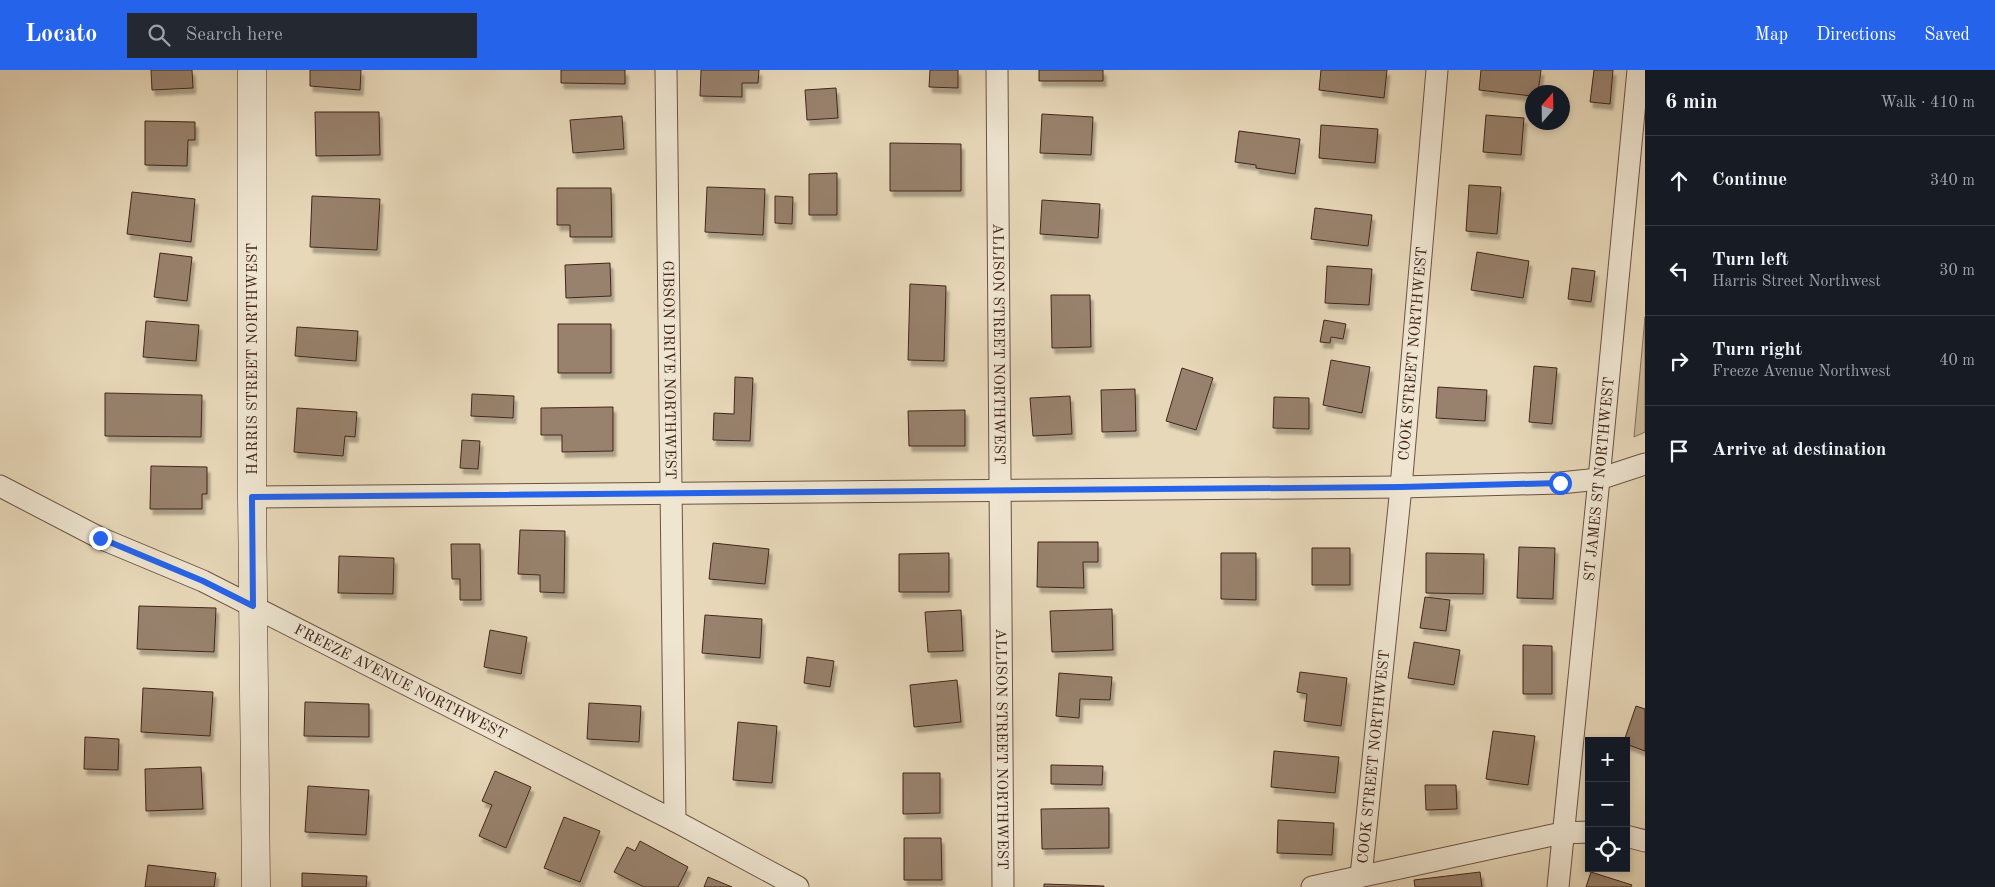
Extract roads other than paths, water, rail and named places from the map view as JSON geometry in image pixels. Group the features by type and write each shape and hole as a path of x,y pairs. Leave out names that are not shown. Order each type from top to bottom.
{"street":[{"name":"HARRIS STREET NORTHWEST","path":"252,70 252,497 256,887"},
{"name":"GIBSON DRIVE NORTHWEST","path":"666,70 675,821"},
{"name":"ALLISON STREET NORTHWEST","path":"997,70 1003,887"},
{"name":"COOK STREET NORTHWEST","path":"1361,876 1401,487 1437,70"},
{"name":"ST JAMES ST NORTHWEST","path":"1558,887 1638,70"},
{"path":"252,497 1401,487 1560,483 1599,479 1645,464"},
{"name":"FREEZE AVENUE NORTHWEST","path":"0,486 100,538 203,581 253,606 675,821 798,887"},
{"path":"1312,887 1562,833 1585,832"},
{"path":"1630,837 1645,841"}]}
